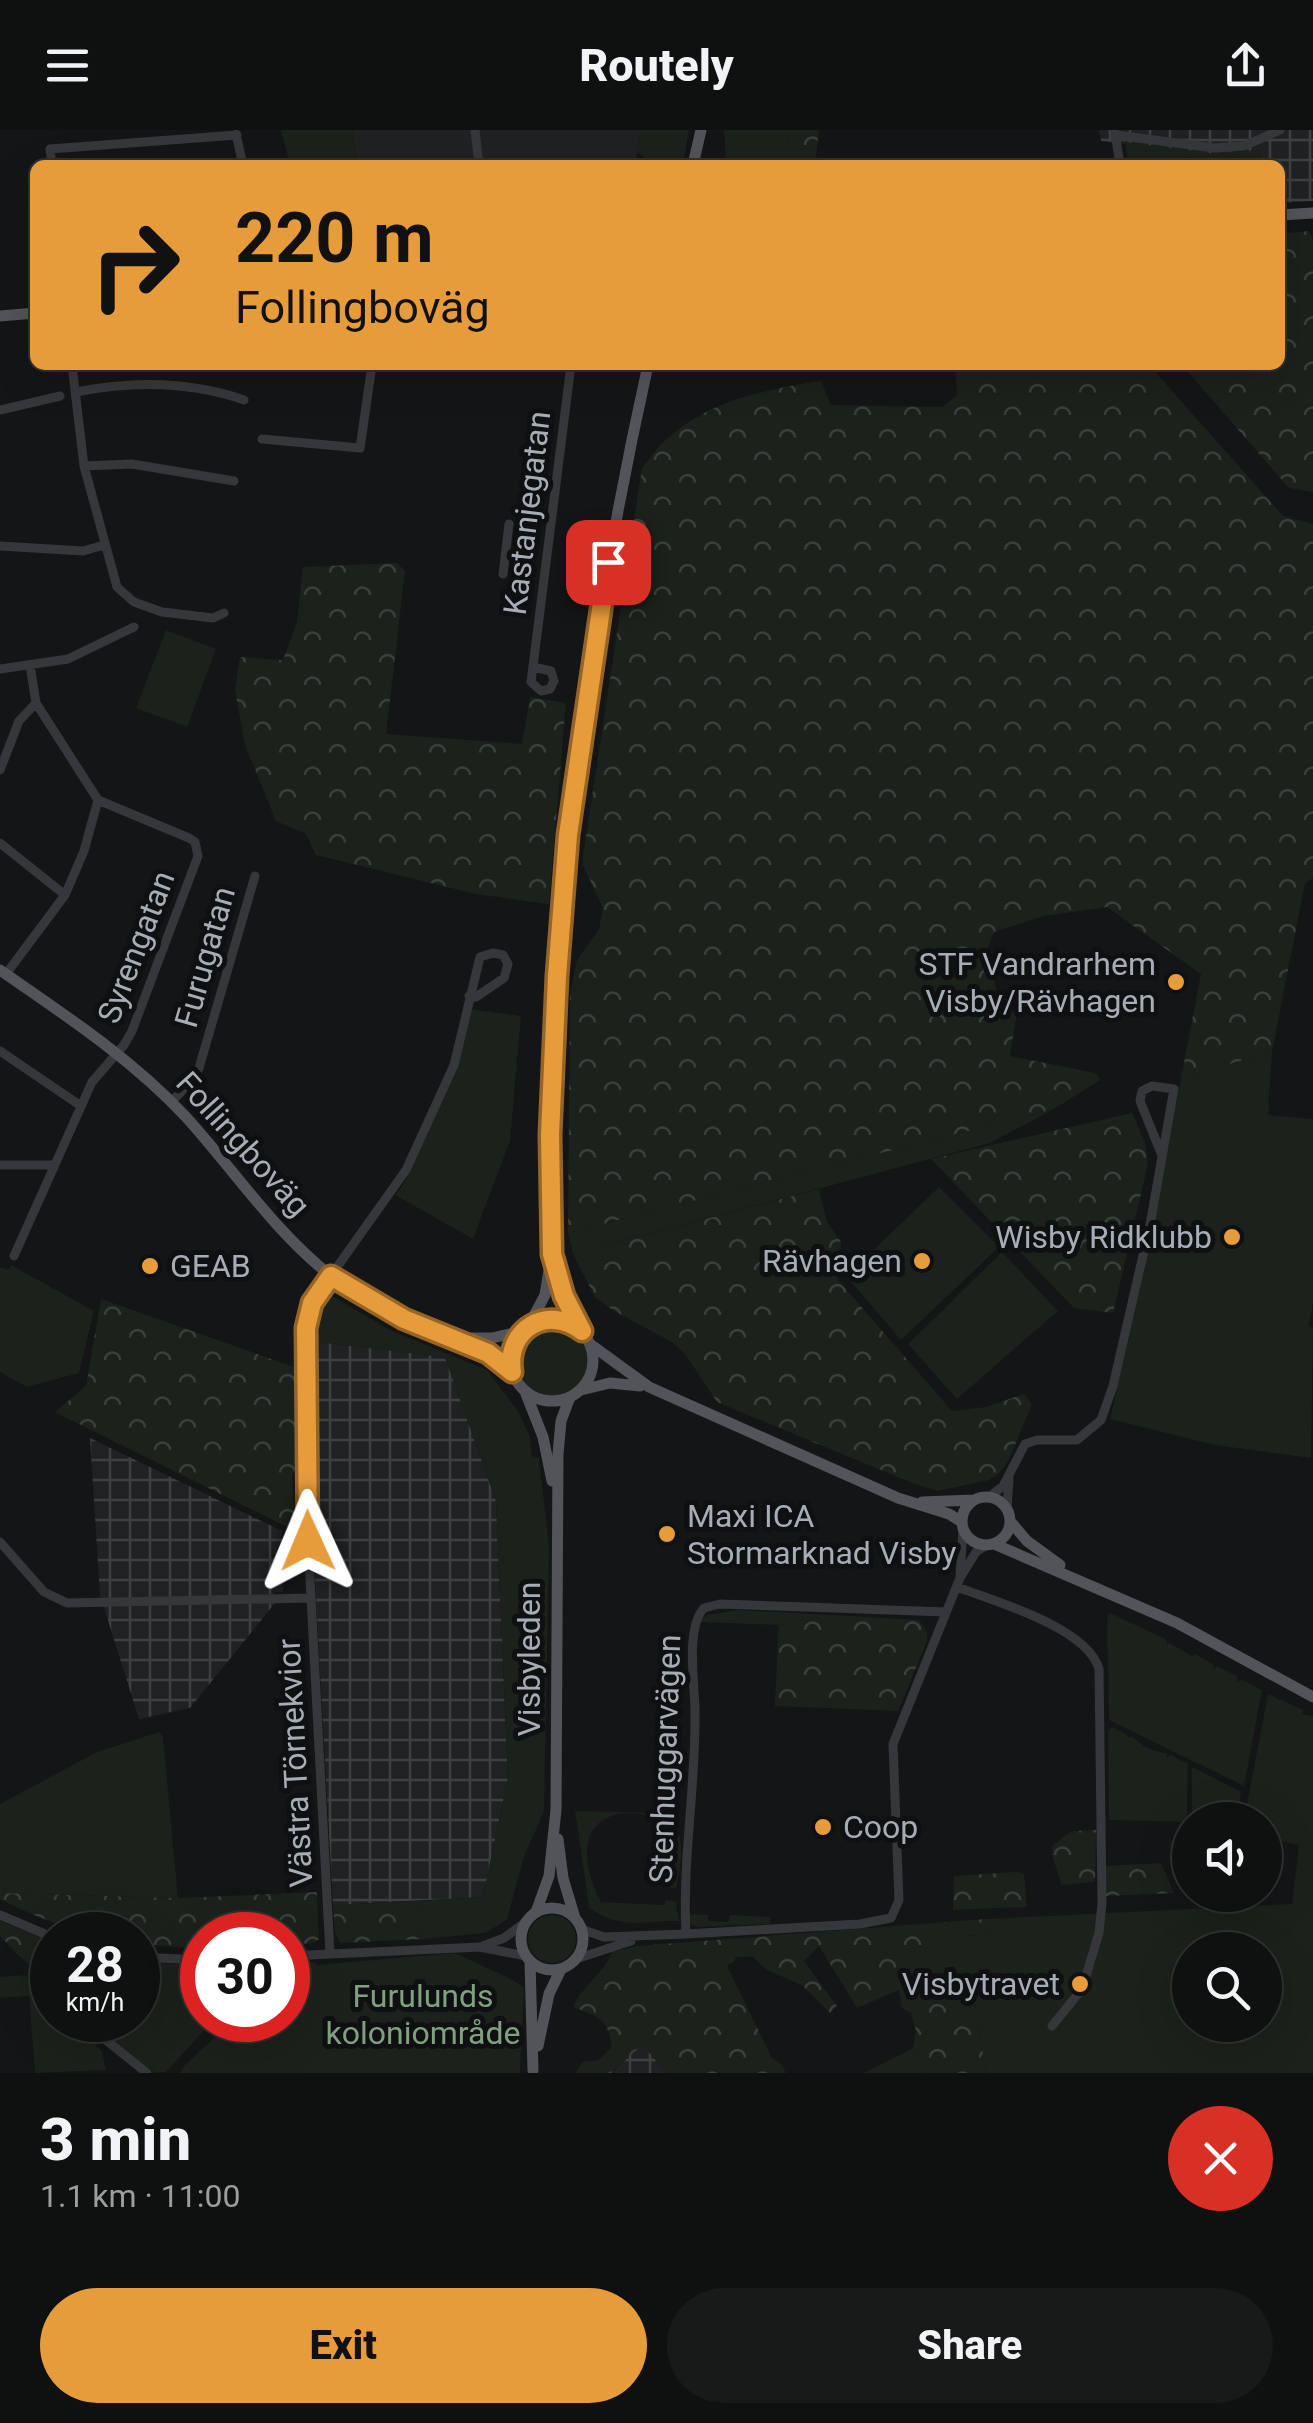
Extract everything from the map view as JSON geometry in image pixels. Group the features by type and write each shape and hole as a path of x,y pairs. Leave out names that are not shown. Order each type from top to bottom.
{"main road":[{"path":"694,160 700,130"},
{"path":"1285,215 1313,213"},
{"path":"0,316 30,313"},
{"path":"647,370 600,604 568,835 552,1095 552,1254 545,1295 512,1352 512,1372 524,1390 546,1401 610,1383 649,1387"},
{"name":"Follingboväg","path":"3,972 116,1053 172,1102 285,1233 331,1276 404,1319 488,1353 512,1372"},
{"path":"552,1254 564,1296 590,1344 649,1387 898,1498 949,1514 971,1540 1080,1579 1177,1623 1313,1696"},
{"path":"526,1328 556,1319 582,1331"},
{"name":"Follingboväg","path":"455,1338 492,1338 526,1328"},
{"path":"575,1393 593,1366 590,1344"},
{"name":"Visbyleden","path":"524,1390 543,1437 556,1508"},
{"name":"Visbyleden","path":"575,1393 560,1421 556,1508 556,1810 563,1878 578,1924"},
{"path":"898,1498 932,1503 989,1497 998,1500 1027,1541 1080,1579"},
{"path":"962,1525 964,1510 975,1500"},
{"path":"990,1545 1005,1536 1009,1515"},
{"name":"Visbyleden","path":"531,1917 549,1876 556,1810"},
{"path":"528,1959 547,1970 561,1969 576,1959 582,1945 578,1924 554,1908 531,1917 520,1939 528,1959 533,2072"},
{"path":"533,2072 549,1994 561,1969"}],"street":[{"path":"475,130 478,160"},
{"path":"1119,160 1115,133 1214,148 1244,146 1280,130"},
{"path":"51,160 50,148 236,133 242,160"},
{"path":"73,370 84,466 116,587 134,602 171,614 213,618 224,613"},
{"path":"262,439 360,448 370,370"},
{"name":"Kastanjegatan","path":"533,667 570,370"},
{"path":"76,392 102,385 142,383 244,400"},
{"path":"0,410 60,396"},
{"path":"84,466 132,464 234,481"},
{"path":"503,574 509,524"},
{"path":"0,546 82,552 104,545"},
{"path":"0,669 68,660 134,628"},
{"path":"3,972 64,895 84,852 98,800 36,703 30,665"},
{"path":"0,770 20,720 36,703"},
{"name":"Syrengatan","path":"98,800 189,838 198,853 132,1031 116,1053"},
{"path":"0,843 64,895"},
{"name":"Furugatan","path":"172,1102 199,1068 255,876"},
{"name":"Västra Törnekvior","path":"330,1954 310,1598 306,1328 312,1303 406,1170 454,1065 469,996 480,957 494,952 503,956 508,964 504,978 476,997 469,996"},
{"path":"0,1051 81,1106"},
{"path":"14,1256 92,1082 116,1053"},
{"path":"989,1497 1003,1486 1025,1444 1077,1440 1100,1420 1150,1226 1174,1089 1152,1086 1142,1091 1140,1101 1161,1153"},
{"path":"0,1164 54,1166"},
{"path":"1009,1515 1010,1475"},
{"path":"958,1582 962,1525"},
{"path":"0,1542 44,1592 67,1603 310,1598"},
{"path":"578,1924 598,1936 643,1938 860,1924 891,1918 899,1900 893,1744 958,1582 976,1552 990,1545"},
{"path":"958,1582 1067,1633 1091,1650 1100,1669 1099,1933 1082,1989 1052,2026"},
{"name":"Stenhuggarvägen","path":"686,1934 684,1897 695,1712 692,1671 698,1613 720,1604 946,1612"},
{"path":"0,1915 30,1928"},
{"path":"480,1947 504,1938 531,1917"},
{"path":"576,1959 643,1938"},
{"path":"310,1955 480,1947 528,1959"},
{"path":"108,2042 147,2073"}],"shaded area":[{"path":"352,130 641,130 636,160 357,160"},
{"path":"1099,130 1313,130 1313,201 1285,203 1285,160 1261,160 1259,150 1214,154 1101,141"},
{"path":"311,1341 445,1357 496,1501 508,1778 483,1897 333,1905 310,1489"},
{"path":"90,1438 282,1531 283,1592 274,1592 275,1603 190,1708 139,1719 100,1595"},
{"path":"642,2044 667,2073 612,2073"}],"green space":[{"path":"281,130 352,130 357,160 289,160"},
{"path":"641,130 689,130 684,160 647,160 637,152"},
{"path":"724,130 787,130 790,160 726,160"},
{"path":"787,130 819,130 816,160 790,160"},
{"path":"1125,142 1195,151 1191,157 1128,160"},
{"path":"1259,150 1261,160 1174,160 1191,157 1195,151 1214,154"},
{"path":"1309,231 1313,239 1313,492 1289,488 1186,370 1285,370 1285,233"},
{"path":"955,370 1153,370 1283,516 1313,524 1313,878 1305,883 1272,1052 1181,1078 1201,974 1107,907 1044,916 994,932 987,950 1000,1008 1017,1012 1010,1056 1096,1073 1100,1080 1054,1109 568,1233 570,995 577,960 599,929 603,908 582,863 642,468 664,441 702,414 740,398 780,388 821,381 831,405 942,407 957,395"},
{"path":"397,563 405,571 386,734 522,744 530,697 566,703 549,904 476,894 316,855 306,834 276,821 245,745 235,690 240,657 283,660 297,622 303,567"},
{"path":"166,630 216,649 187,727 136,708"},
{"path":"470,1009 521,1016 510,1141 473,1239 395,1195 458,1063"},
{"name":"Wisby Ridklubb","path":"1272,1052 1268,1115 1313,1119 1311,1458 1215,1445 1110,1419 1143,1277 1181,1078"},
{"path":"1054,1109 990,1143 573,1254 568,1233"},
{"path":"1132,1113 1145,1143 1148,1164 1113,1313 1074,1308 931,1159"},
{"name":"Rävhagen","path":"939,1187 999,1247 901,1340 846,1276"},
{"path":"819,1189 827,1222 841,1242 838,1280 952,1411 986,1407 1024,1394 1032,1405 1008,1461 989,1480 937,1491 717,1402 685,1354 672,1342 595,1297 573,1254"},
{"path":"1002,1252 1058,1311 957,1399 908,1344"},
{"path":"11,1265 94,1311 79,1373 27,1387 0,1372 0,1267 8,1270"},
{"path":"324,1294 390,1330 487,1370 518,1411 530,1437 532,1456 539,1458 549,1546 544,1811 524,1857 507,1919 486,1933 423,1939 417,1901 483,1897 508,1778 496,1501 445,1357 311,1341 314,1308"},
{"path":"101,1299 294,1367 298,1462 292,1476 295,1531 55,1412 86,1386"},
{"path":"552,1324 577,1335 588,1360 577,1385 552,1396 527,1385 516,1360 527,1335"},
{"path":"737,1610 779,1612 779,1625 699,1622 707,1615"},
{"path":"779,1612 919,1620 927,1632 927,1641 898,1711 775,1706"},
{"path":"1110,1613 1166,1639 1167,1644 1195,1654 1213,1664 1214,1669 1217,1666 1237,1676 1237,1682 1242,1680 1262,1690 1244,1786 1109,1720"},
{"name":"Visbytravet","path":"1268,1694 1303,1710 1302,1714 1313,1716 1313,2073 986,2073 973,1991 914,1978 908,1971 913,1959 959,1935 987,1936 985,1919 1172,1910 1282,1912 1282,1904 1292,1904 1299,1845 1282,1842 1282,1802 1247,1802"},
{"path":"1112,1727 1147,1748 1188,1764 1187,1802 1172,1802 1172,1822 1109,1820 1108,1730"},
{"path":"159,1732 163,1737 178,1898 0,1893 0,1804 97,1752"},
{"path":"1192,1767 1241,1792 1240,1802 1192,1802"},
{"path":"575,1811 662,1813 670,1819 681,1846 676,1888 669,1884 671,1831 666,1820 641,1814 605,1819 588,1842 587,1860 601,1902 664,1905 666,1900 676,1901 679,1921 622,1922 589,1908"},
{"path":"1096,1830 1095,1882 1061,1885 1052,1846 1071,1831"},
{"path":"1161,1863 1172,1893 1106,1896 1106,1866"},
{"path":"1024,1874 1027,1907 953,1910 954,1876"},
{"path":"317,1892 319,1939 310,1943 310,1912 180,1912 180,1947 160,1946 160,1912 30,1913 0,1899 0,1893 178,1898"},
{"path":"417,1901 423,1939 340,1943 335,1933 333,1905"},
{"path":"689,1914 708,1915 708,1921 728,1922 730,1915 770,1917 770,1924 697,1927 691,1924"},
{"path":"552,1915 569,1922 576,1939 569,1956 552,1963 535,1956 528,1939 535,1922"},
{"path":"985,1919 987,1936 959,1935 914,1959 908,1971 915,1978 959,1964 973,1991 986,2073 928,2073 913,2048 916,2031 911,2013 902,2008 899,1990 857,2008 819,1946 804,1961 837,2006 830,2013 802,1985 767,1970 753,1957 737,1957 727,1966 772,2058 786,2073 667,2073 642,2045 611,2073 575,2073 583,2062 599,2060 612,2047 601,2020 573,2007 612,1952 637,1946"},
{"path":"0,1921 30,1933 30,1963 24,1960 0,1936"},
{"name":"Furulunds koloniområde","path":"455,1953 513,1980 524,1988 520,2073 180,2073 210,2042 310,2042 310,1962 317,1962 315,1965"},
{"path":"160,1963 180,1964 180,2042 194,2042 166,2072 155,2073 111,2042 160,2042"},
{"path":"25,1975 30,1980 30,2009 29,1996 0,1998 0,1977"},
{"path":"33,2042 93,2042 102,2051 106,2070 35,2073"},
{"name":"Visbytravet","path":"913,2048 928,2073 864,2073"}],"place":[{"name":"STF Vandrarhem Visby/Rävhagen","path":"1176,982"},
{"name":"Wisby Ridklubb","path":"1232,1237"},
{"name":"Rävhagen","path":"922,1261"},
{"name":"GEAB","path":"150,1266"},
{"name":"Maxi ICA Stormarknad Visby","path":"667,1534"},
{"name":"Coop","path":"823,1827"},
{"name":"Visbytravet","path":"1080,1984"}],"route":[{"path":"308,1541 306,1328 312,1303 331,1276 404,1319 488,1353 512,1372 514,1343 533,1323 550,1318 582,1331 564,1296 552,1254 550,1135 568,835 608,562"}]}
